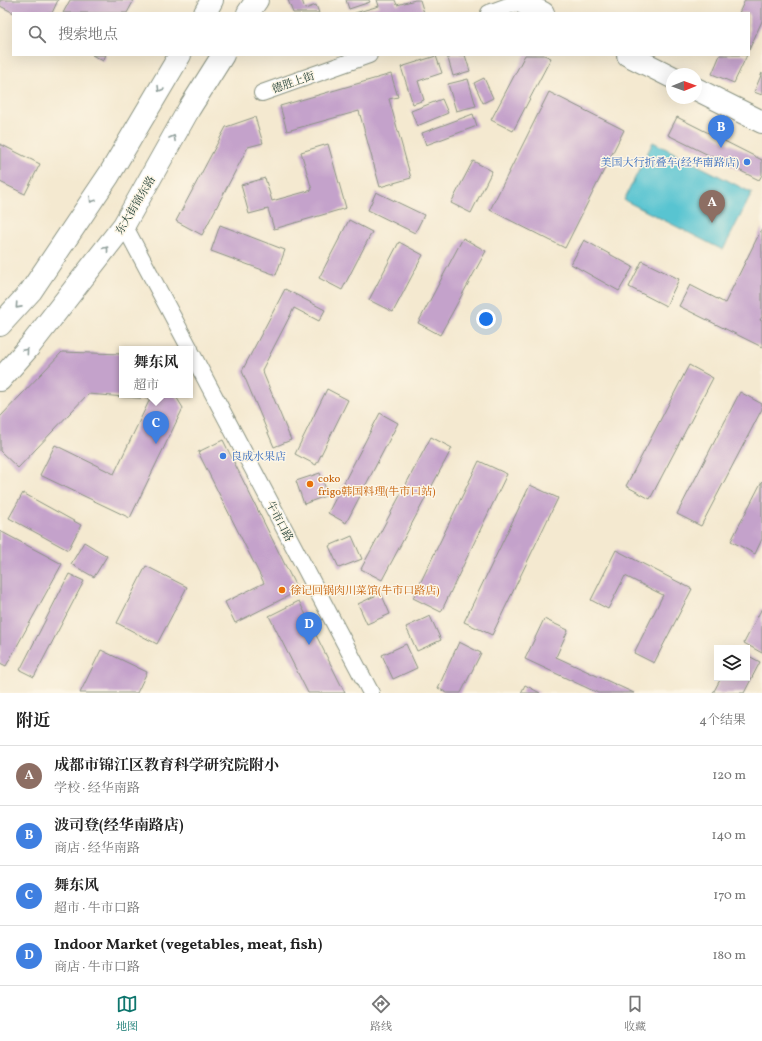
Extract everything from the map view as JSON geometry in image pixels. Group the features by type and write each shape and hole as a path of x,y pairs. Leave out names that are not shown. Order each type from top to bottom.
{"main road":[{"path":"206,12 212,0"},
{"path":"249,12 256,0"},
{"path":"520,1 541,12"},
{"path":"0,325 31,291 109,175 179,56"},
{"name":"东大街锦东路","path":"0,380 29,348 124,225 189,109 221,56"},
{"path":"630,56 666,74"},
{"path":"702,92 762,122"}],"street":[{"path":"492,12 520,1"},
{"name":"德胜上街","path":"262,93 366,56"},
{"name":"牛市口路","path":"124,225 188,346"},
{"name":"牛市口路","path":"193,355 371,693"}],"water":[{"path":"653,142 752,193 723,250 624,200"}],"building":[{"path":"0,0 58,0 52,12 12,12 0,6"},
{"path":"70,0 134,0 128,12 64,12"},
{"path":"288,0 302,0 305,9 316,5 319,12 293,12"},
{"path":"346,0 369,0 370,2 349,9"},
{"path":"377,0 395,0 397,5 420,0 424,12 358,12 379,6"},
{"path":"745,0 762,0 762,21 750,48 750,12 739,12"},
{"path":"94,56 106,56 103,61"},
{"path":"436,56 442,73 418,81 424,100 413,104 401,67"},
{"path":"447,56 465,56 470,71 453,76"},
{"path":"524,56 546,56 551,58 513,131 491,120"},
{"path":"720,56 747,56 734,83 712,74"},
{"path":"762,73 762,95 754,92"},
{"path":"391,74 398,97 389,99 411,178 380,187 359,111 287,131 280,106"},
{"path":"484,78 493,98 483,103 474,83"},
{"path":"468,79 476,106 456,111 448,84"},
{"path":"549,92 624,130 565,248 490,210"},
{"path":"442,99 448,113 417,126 411,111"},
{"path":"473,114 477,126 426,145 422,133"},
{"path":"255,117 263,143 248,147 202,235 176,221 226,127"},
{"path":"677,117 762,160 762,175 759,180 668,135"},
{"path":"0,144 40,164 25,194 0,182"},
{"path":"328,144 346,208 274,229 268,209 249,214 241,185 265,178 272,201 312,190 301,152"},
{"path":"473,161 492,171 471,213 451,203"},
{"path":"376,192 424,215 415,233 368,210"},
{"path":"349,220 372,232 342,290 319,278"},
{"path":"220,225 285,250 276,275 211,251"},
{"path":"762,228 762,317 760,320 762,321 762,347 679,306 690,285 725,303"},
{"path":"463,238 486,251 440,335 418,323"},
{"path":"584,240 633,267 619,291 571,264"},
{"path":"399,242 423,255 393,312 369,300"},
{"path":"642,261 679,279 666,306 629,287"},
{"path":"285,289 325,310 319,321 294,308 262,370 291,440 274,447 242,371"},
{"path":"62,352 119,354 119,396 88,394 18,468 0,451 0,417"},
{"path":"689,365 713,378 650,499 626,486"},
{"path":"327,389 348,400 316,465 295,454"},
{"path":"740,392 762,404 762,409 701,526 677,514"},
{"path":"138,398 177,398 183,408 130,518 40,475 55,445 114,474 150,399"},
{"path":"380,413 398,423 346,523 328,513"},
{"path":"431,437 452,448 382,580 361,569"},
{"path":"223,440 298,591 235,623 225,602 264,583 198,452"},
{"path":"479,461 507,474 441,612 413,598"},
{"path":"320,473 328,495 304,504 296,481"},
{"path":"762,481 762,539 755,554 731,541"},
{"path":"530,485 558,498 492,635 464,622"},
{"path":"23,493 81,525 68,550 9,518"},
{"path":"0,531 62,564 6,666 0,663"},
{"path":"352,536 362,559 339,568 329,546"},
{"path":"84,542 107,556 94,577 71,564"},
{"path":"616,550 692,589 654,663 634,653 663,595 625,576 608,609 591,600"},
{"path":"146,566 187,587 157,644 117,623"},
{"path":"69,574 84,581 34,677 20,670"},
{"path":"381,593 390,614 367,624 358,604"},
{"path":"299,601 345,693 308,693 269,616"},
{"path":"762,608 762,653 744,643"},
{"path":"430,616 441,640 417,651 406,627"},
{"path":"544,619 568,630 556,657 634,693 598,693 525,659"},
{"path":"459,642 481,653 461,693 447,693 438,688"},
{"path":"406,644 417,668 393,679 382,655"},
{"path":"101,650 147,672 137,693 80,693"},
{"path":"750,657 760,662 744,693 713,693 719,681 750,681"},
{"path":"525,685 540,693 521,693"}],"place":[{"name":"波司登(经华南路店)","path":"721,148"},
{"name":"美国大行折叠车(经华南路店)","path":"747,162"},
{"name":"成都市锦江区教育科学研究院附小","path":"712,223"},
{"name":"舞东风","path":"156,444"},
{"name":"良成水果店","path":"223,456"},
{"name":"coko frigo韩国料理(牛市口站)","path":"310,484"},
{"name":"徐记回锅肉川菜馆(牛市口路店)","path":"282,590"},
{"name":"Indoor Market (vegetables, meat, fish)","path":"309,645"}]}
